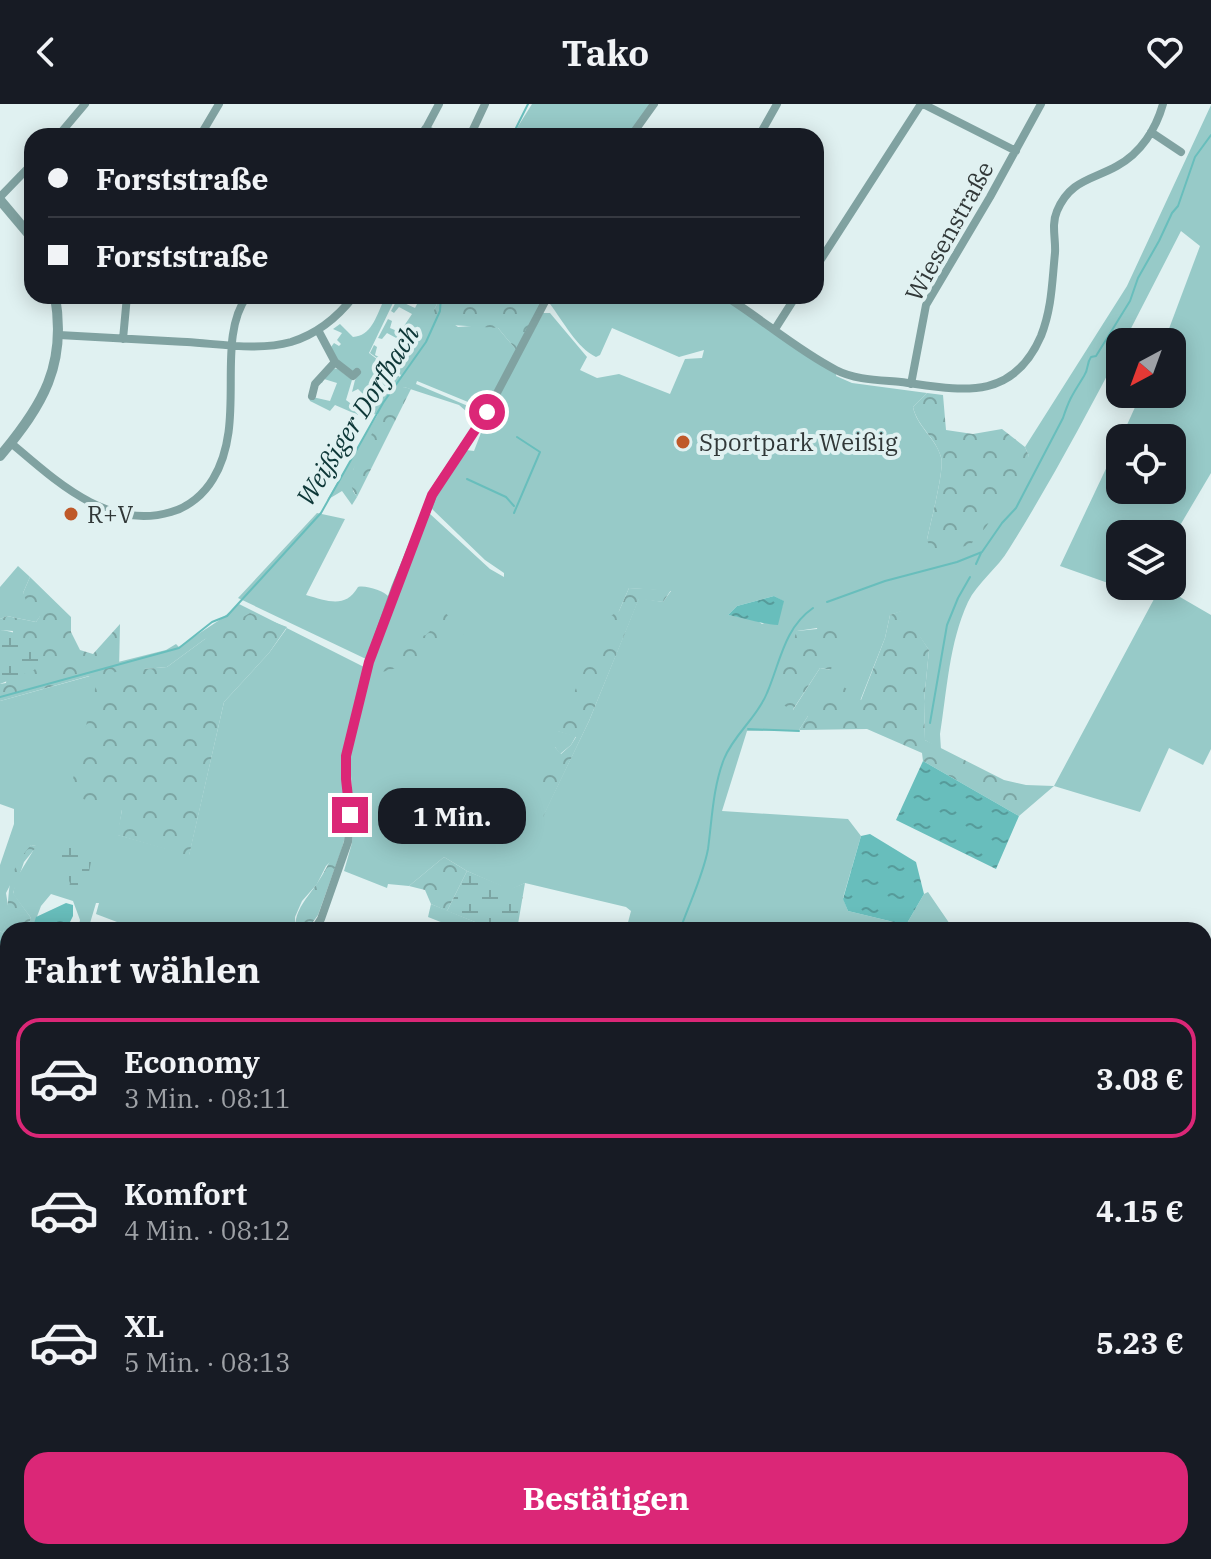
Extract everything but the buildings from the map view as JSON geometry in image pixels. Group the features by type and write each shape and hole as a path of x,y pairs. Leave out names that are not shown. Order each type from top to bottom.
{"street":[{"path":"65,128 85,104"},
{"path":"205,128 219,104"},
{"path":"426,128 439,104"},
{"path":"474,128 485,104"},
{"path":"637,128 654,104"},
{"path":"764,128 777,104"},
{"path":"824,255 922,104 1016,151"},
{"name":"Wiesenstraße","path":"911,384 926,305 1041,104"},
{"path":"737,304 837,371 950,390 975,390 1005,380 1018,372 1034,350 1051,307 1056,213 1066,195 1083,180 1129,158 1151,132 1163,104"},
{"path":"1151,132 1181,152"},
{"path":"24,172 0,198 24,228"},
{"path":"0,456 29,419 51,381 59,335 56,304"},
{"path":"123,339 126,304"},
{"path":"11,443 48,476 99,506 125,516 140,517 177,510 208,487 226,454 235,319 243,304"},
{"path":"59,335 276,345 298,340 318,330 347,304"},
{"path":"319,922 348,842 350,815 346,756 369,662 395,588 436,488 487,412 544,304"},
{"path":"775,329 791,304"},
{"path":"318,330 335,362 353,376 357,372"},
{"path":"312,390 335,362"}],"green space":[{"path":"532,104 650,104 633,128 517,128"},
{"path":"1211,105 1211,473 1183,520 1106,520 1106,582 1060,566 1106,469 1106,504 1186,504 1186,424 1127,424 1135,408 1186,408 1186,328 1169,328 1200,246 1181,231 1131,328 1106,328 1106,377 1024,525 968,602 950,667 940,734 941,750 925,740 924,701 929,650 902,611 890,615 885,638 860,701 808,716 799,730 747,731 722,811 848,819 861,836 843,898 848,911 894,922 628,922 631,911 626,907 525,883 510,890 444,857 409,886 388,884 387,888 344,871 352,843 350,756 372,663 429,513 490,569 504,577 504,573 485,560 431,508 466,450 474,451 487,417 543,313 550,313 587,357 580,370 597,378 619,374 670,394 685,359 702,358 704,350 679,357 612,328 600,355 596,357 571,334 550,304 737,304 837,371 836,376 852,383 927,393 913,407 918,421 939,450 942,463 927,540 1029,456 1025,447 1127,286","holes":["629,588 671,591 663,602 639,598 589,721 543,816 555,747 560,754 576,736 558,731","774,596 783,601 781,610 762,624 755,619 728,615 737,606","817,628 830,670 820,668 793,710 797,631"]},
{"path":"382,304 393,304 369,353 400,377 370,353 374,345 377,347 375,355 388,362 400,340 387,333 382,339 378,338 388,319 392,321 390,328 404,334 404,326 412,314 399,307 394,313 391,311 395,304 415,308 417,304 437,304 434,310 458,327 485,325 498,328 517,351 485,409 417,381 416,384 475,409 466,411 459,405 404,387 353,470 353,491 357,497 352,505 342,491 327,500 378,414 358,415 335,405 330,411 310,401 308,396 330,401 337,383 324,379 322,383 319,382 332,368 352,380 346,400 354,406 364,402 366,397 358,389 352,392 361,371 357,368 352,373 338,361 331,347 334,343 341,344 337,340 342,333 333,329 340,324 353,337 359,336 369,329"},
{"path":"437,304 540,304 517,351 498,328 436,324 434,310"},
{"path":"404,387 411,389 357,497 350,481 352,472 383,415"},
{"path":"927,393 943,395 946,430 973,434 1002,429 1025,447 1029,456 986,527 971,544 941,554 930,547 927,540 939,484 941,457 913,407"},
{"path":"317,513 345,519 306,595 342,601 361,587 389,597 366,659 238,598"},
{"path":"18,566 30,577 23,593 41,615 36,622 7,616 0,619 0,587"},
{"path":"30,577 71,617 71,632 80,650 93,654 120,624 119,671 92,679 89,676 0,701 0,684 6,683 13,631 0,630 0,619 7,616 36,622 40,616 28,605 23,593"},
{"path":"629,588 671,590 663,602 639,599 589,721 543,817 540,814 539,785 554,746 561,754 576,737 557,731 607,618 619,611"},
{"path":"1154,600 1185,600 1211,615 1211,749 1203,765 1169,748 1140,812 1054,786"},
{"path":"239,604 287,628 364,667 341,759 346,817 344,841 341,851 326,866 317,884 302,901 295,922 117,922 96,914 99,903 96,903 90,922 80,922 73,901 51,894 41,906 35,922 30,922 31,918 13,894 16,879 36,846 31,845 6,893 9,912 6,922 0,922 0,865 14,824 14,809 0,804 0,701 90,676 118,662 166,650 176,644 179,647","holes":["287,628 269,653 224,702 189,855 118,835 144,669 167,667 205,639"]},
{"path":"442,609 452,620 464,626 464,634 423,658 379,673 375,667 377,661 407,640 426,635 435,626 437,610"},
{"path":"903,610 929,650 924,701 925,740 1004,780 1054,786 1019,816 923,761 922,753 867,729 799,730 808,716 805,702 835,680 861,700 885,638 890,615"},
{"path":"250,613 287,627 269,653 224,702 189,856 117,835 122,810 69,795 96,685 144,669 167,667 205,639"},
{"path":"827,623 838,634 831,670 820,668 792,711 777,700 782,667 797,631 817,629"},
{"path":"0,630 25,639 44,659 34,670 0,684"},
{"path":"74,842 89,846 93,852 84,897 68,892 70,883 62,866 55,869 62,847"},
{"path":"31,845 37,846 24,862 13,893 31,918 30,922 5,922 11,878"},
{"path":"341,851 318,915 313,922 296,922 302,904 335,852"},
{"path":"444,857 467,871 447,911 431,904 425,890 409,886"},
{"path":"467,871 510,889 525,883 518,922 475,922 447,911"},
{"path":"928,892 949,922 908,922"},
{"path":"431,904 475,922 441,922 428,917"}],"water":[{"path":"774,596 784,601 778,625 728,615 737,606"},
{"path":"923,761 1019,816 996,869 896,820"},
{"path":"870,834 916,862 924,894 908,922 894,922 848,911 843,899 861,836"},
{"path":"66,903 73,905 70,922 34,922 36,917"}],"waterway":[{"name":"Weißiger Dorfbach","path":"516,128 528,104"},
{"path":"827,602 982,552 1016,508 1086,373 1089,360 1096,356 1130,301 1138,278 1178,206 1195,157 1211,135"},
{"name":"Weißiger Dorfbach","path":"0,697 179,648 212,622 227,616 321,513 383,403 426,342 440,304"},
{"path":"514,513 540,452 517,437"},
{"path":"467,479 506,497 514,506"},
{"path":"976,564 981,553"},
{"path":"930,723 947,625 970,577"},
{"path":"683,922 706,859 715,792 724,759 763,702 789,636 813,608"},
{"path":"748,729 799,731"}],"place":[{"name":"Sportpark Weißig","path":"683,442"},
{"name":"R+V","path":"71,514"}],"route":[{"path":"350,815 346,756 369,662 432,495 487,412"}]}
